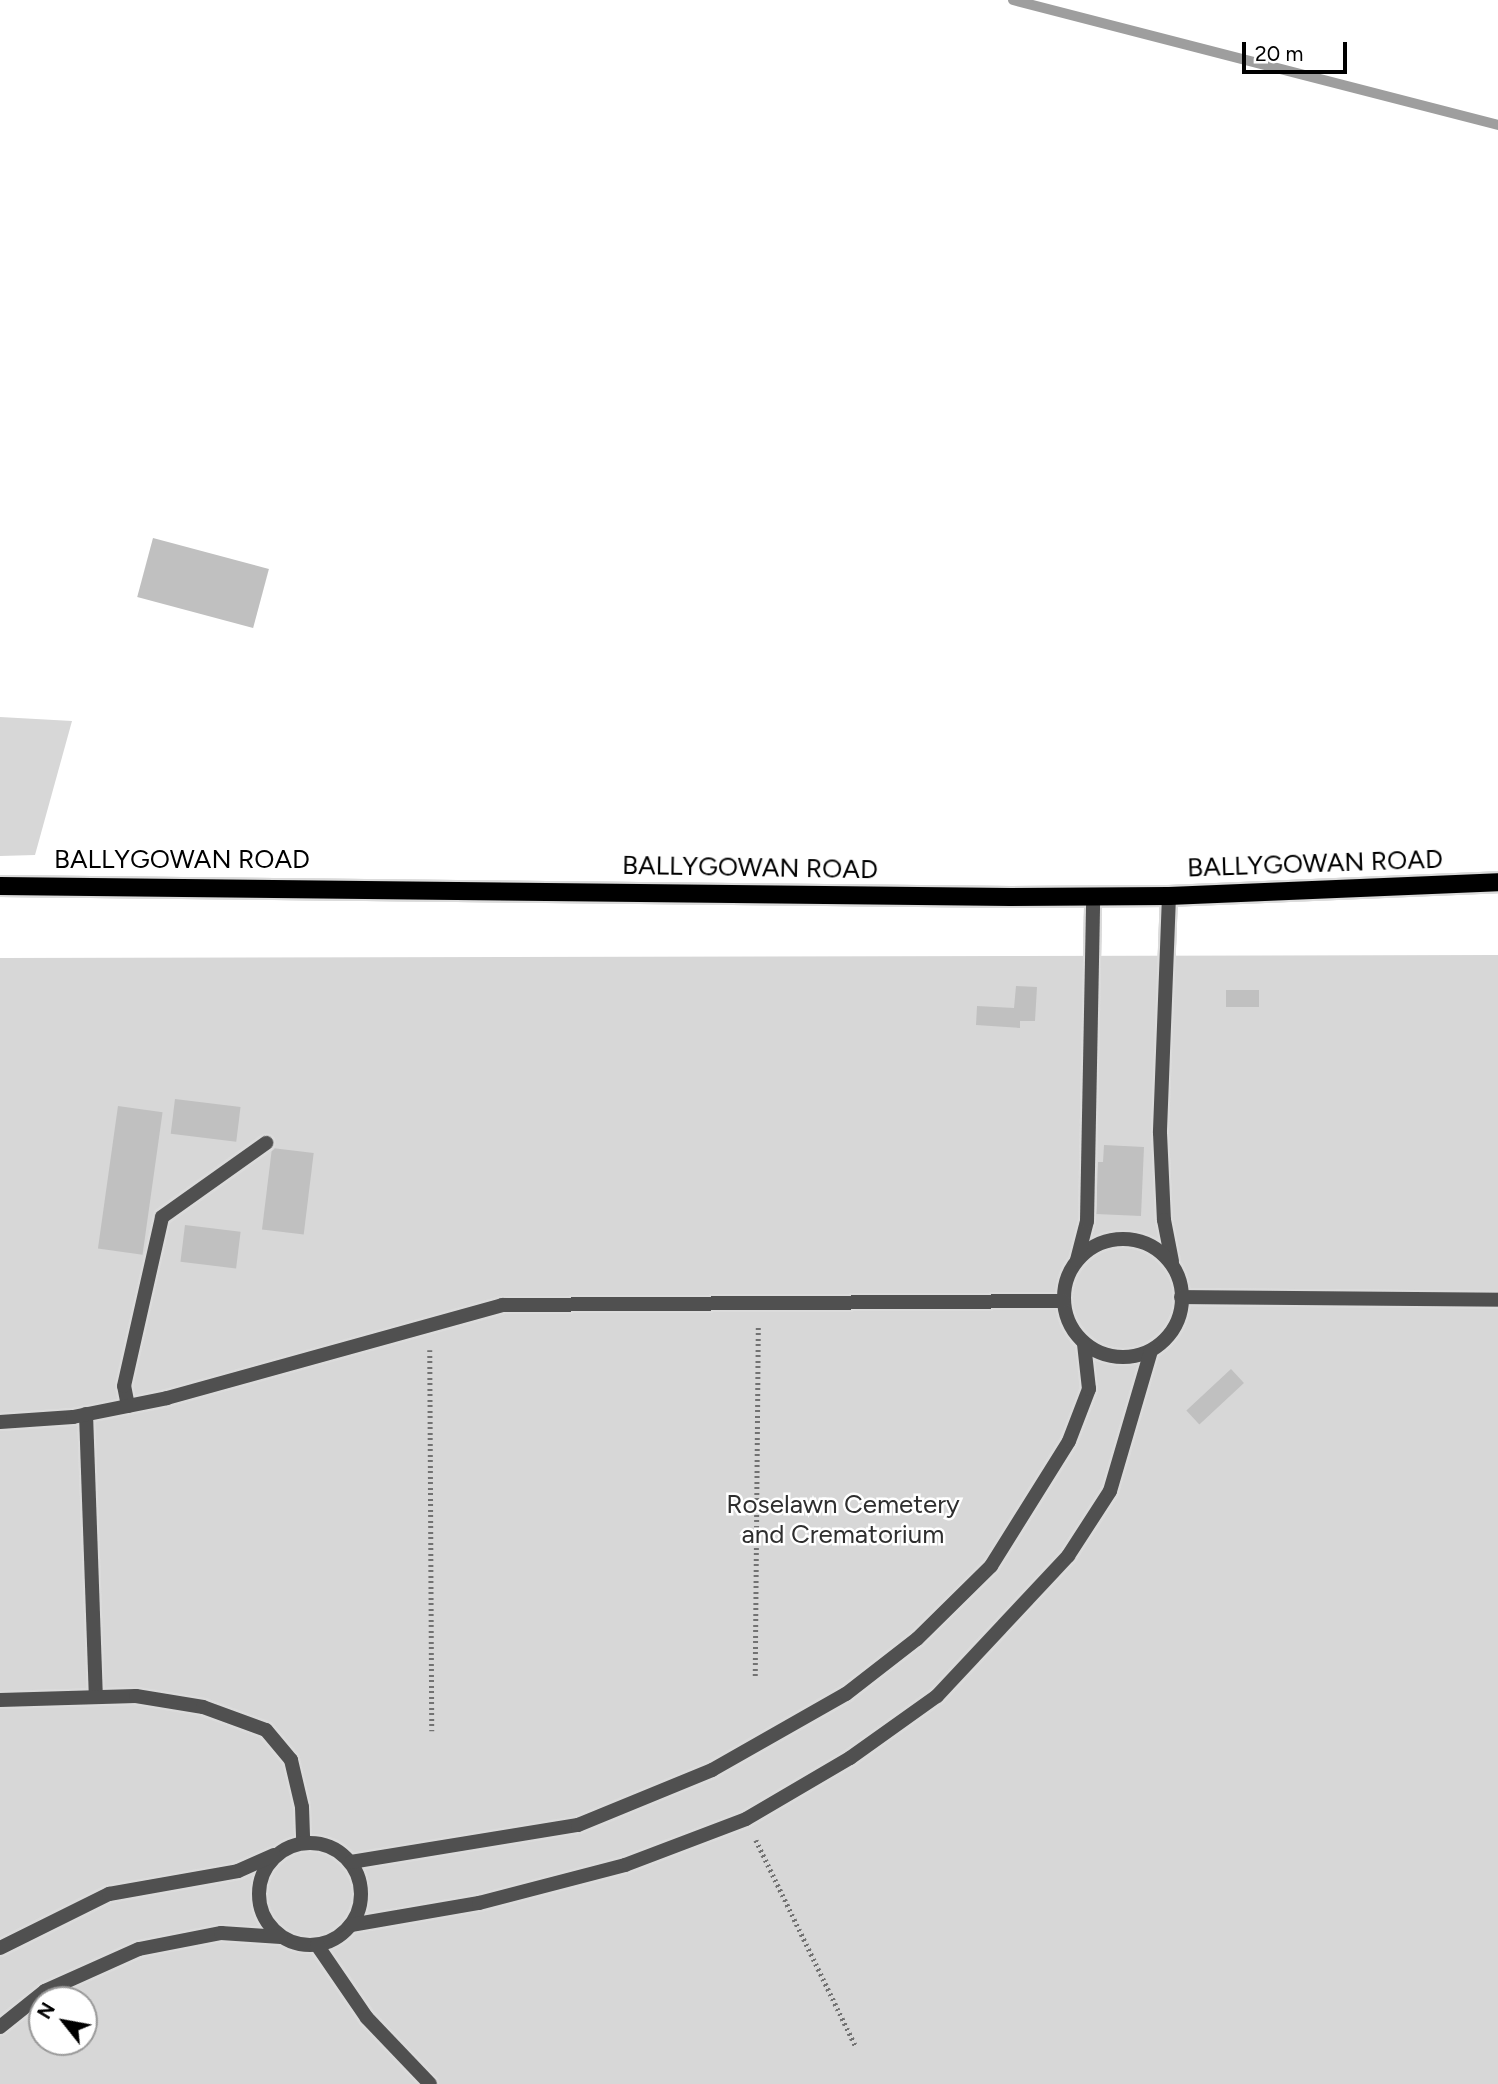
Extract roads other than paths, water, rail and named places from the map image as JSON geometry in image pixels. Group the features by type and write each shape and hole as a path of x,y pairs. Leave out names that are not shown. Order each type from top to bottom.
{"main road":[{"name":"BALLYGOWAN ROAD","path":"0,886 1169,896 1498,882"}],"lane":[{"path":"1093,896 1087,1220 1076,1261 1064,1288 1063,1301 1071,1328 1084,1343 1102,1354 1126,1357 1151,1351 1170,1335 1181,1312 1181,1297 1164,1220 1160,1133 1169,896"},
{"path":"128,1406 124,1386 162,1217 266,1143"},
{"path":"1076,1261 1087,1250 1109,1239 1133,1238 1156,1247 1173,1265"},
{"path":"1181,1297 1498,1300"},
{"path":"0,1422 86,1414 128,1406 430,1323 502,1306 758,1301 1063,1301"},
{"path":"351,1862 578,1825 712,1770 846,1694 917,1639 991,1566 1069,1441 1089,1389 1084,1343"},
{"path":"351,1925 479,1903 625,1865 746,1818 850,1758 937,1696 1029,1601 1068,1556 1110,1491 1151,1351"},
{"path":"86,1414 96,1697"},
{"path":"0,1700 135,1696 203,1707 266,1730 290,1760 302,1807 303,1843"},
{"path":"0,1948 108,1894 237,1871 303,1843 334,1847 351,1862 361,1893 351,1925 334,1940 317,1945 281,1937 221,1933 139,1949 45,1991 0,2027"},
{"path":"276,1854 258,1888 268,1924 281,1937"},
{"path":"317,1945 367,2018 430,2084"}],"waterway":[{"path":"1013,0 1498,125"}],"park label":[{"name":"Roselawn Cemetery and Crematorium","path":"843,1520"}]}
